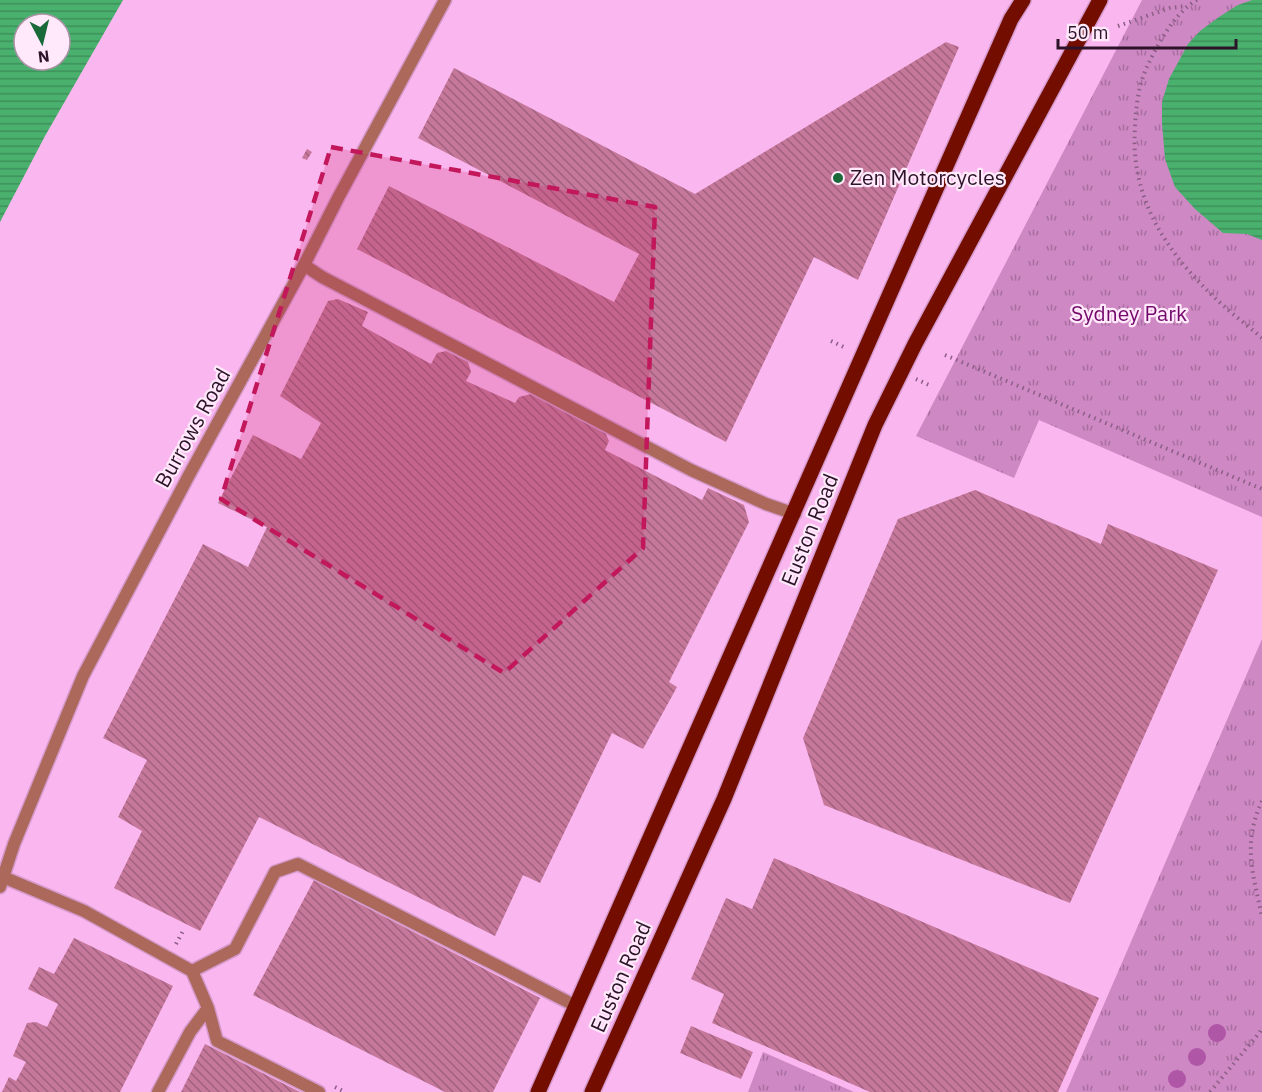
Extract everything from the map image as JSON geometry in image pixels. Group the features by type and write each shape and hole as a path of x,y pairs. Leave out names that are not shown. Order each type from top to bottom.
{"main road":[{"name":"Euston Road","path":"538,1092 705,711 795,514 1011,19 1023,0"},
{"name":"Euston Road","path":"592,1092 724,799 875,425 915,344 1100,0"}],"street":[{"name":"Burrows Road","path":"2,882 14,844 83,676 445,0"},
{"path":"304,265 322,277 691,470 766,504 795,514"},
{"path":"192,971 235,949 275,872 298,864 576,1006"},
{"path":"2,882 84,911 192,971 208,1008 217,1041 322,1087"},
{"path":"158,1092 190,1032 208,1008"}],"path":[{"path":"1118,26 1170,8 1188,5 1197,0"},
{"path":"1188,5 1152,55 1142,80 1134,138 1136,171 1143,196 1156,227 1180,261 1214,297 1262,338"},
{"path":"945,355 1262,489"},
{"path":"1262,801 1256,814 1249,843 1262,916"},
{"path":"168,958 183,929"},
{"path":"1210,1092 1262,1027"},
{"path":"322,1087 345,1092"}],"highlighted area":[{"path":"331,147 655,207 643,548 504,673 221,499"}],"green space":[{"name":"Sydney Park","path":"1142,0 1262,0 1262,517 1039,420 1014,478 916,436"},
{"path":"1262,639 1262,1092 1066,1092"},
{"path":"763,1052 854,1092 748,1092"}],"shaded area":[{"path":"0,0 123,0 45,136 0,222"},
{"path":"1252,0 1262,0 1262,240 1247,234 1223,233 1195,209 1175,187 1165,159 1162,123 1162,102 1169,79 1188,44 1200,31 1219,17 1238,5"}],"building":[{"path":"946,42 959,47 858,280 814,257 726,442 357,249 389,186 614,302 639,254 418,138 454,68 695,194"},
{"path":"307,149 312,152 307,160 302,158"},
{"path":"338,299 368,312 362,326 431,364 437,353 446,351 468,362 471,372 466,381 515,403 519,397 531,394 604,430 609,441 605,450 702,500 708,488 744,505 749,522 669,682 677,687 643,749 612,733 540,883 523,875 495,936 259,817 200,931 114,888 142,831 118,817 147,760 103,738 203,544 248,567 267,527 218,503 253,435 301,459 321,423 280,396 328,301"},
{"path":"975,490 1101,544 1108,524 1218,570 1070,903 824,805 803,738 898,519"},
{"path":"774,858 1099,998 1058,1092 870,1092 712,1023 724,994 691,979 726,898 752,909"},
{"path":"314,880 540,998 493,1092 445,1092 253,995"},
{"path":"74,938 173,986 120,1092 2,1092 9,1077 16,1081 26,1062 13,1056 27,1023 36,1022 47,1027 58,1004 28,989 39,967 54,974"},
{"path":"691,1026 753,1052 741,1079 680,1053"},
{"path":"205,1044 300,1092 181,1092"}],"place":[{"name":"Zen Motorcycles","path":"838,178"}]}
